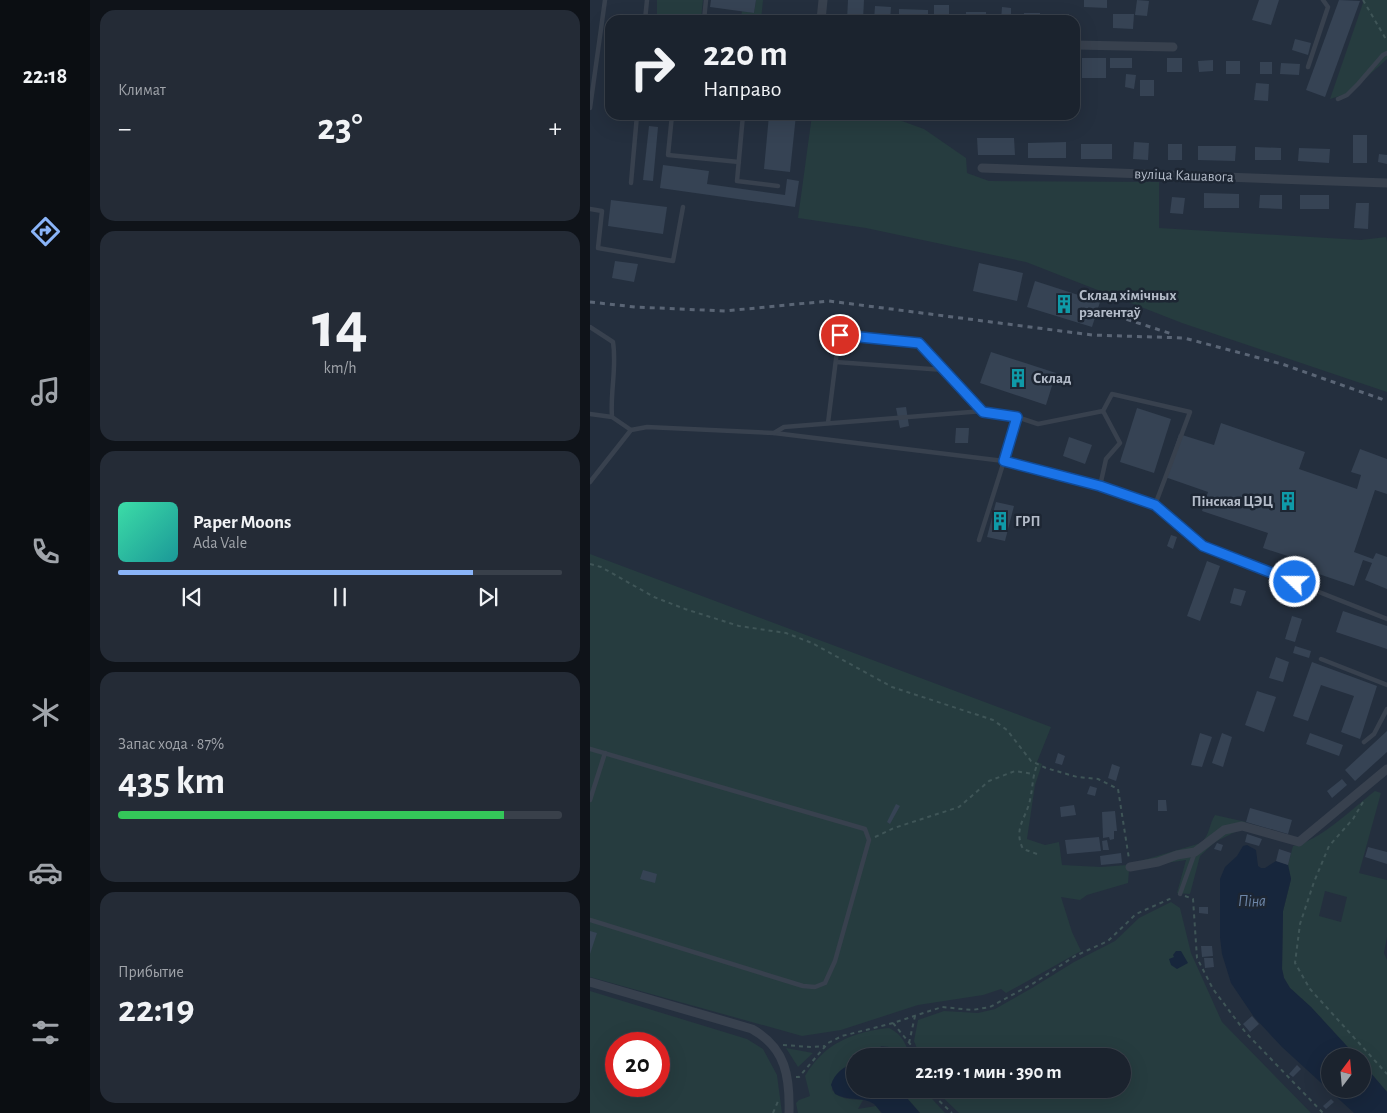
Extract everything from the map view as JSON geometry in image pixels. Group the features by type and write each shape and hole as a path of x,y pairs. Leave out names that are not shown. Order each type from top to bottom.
{"street":[{"path":"822,15 823,0"},
{"path":"1080,45 1173,46"},
{"name":"вуліца Кашавога","path":"982,168 1387,183"},
{"path":"1130,867 1195,852 1224,830 1242,826 1299,842 1387,769"},
{"path":"590,982 752,1029 764,1036 773,1044 789,1078 789,1113"}],"lane":[{"path":"590,108 605,0"},
{"path":"646,15 647,0"},
{"path":"704,15 706,0"},
{"path":"1308,67 1328,7 1323,0"},
{"path":"1338,99 1347,95 1383,55 1387,53"},
{"path":"631,183 637,120"},
{"path":"672,120 668,155 738,162"},
{"path":"742,120 737,181 778,186"},
{"path":"590,209 602,211 598,248 673,260 683,207"},
{"path":"590,328 613,342 616,360 611,399 612,417"},
{"path":"828,423 840,335 919,343 983,412"},
{"path":"836,362 944,370"},
{"path":"774,433 784,427 983,412 1017,417 1038,424 1102,411 1112,394 1190,412 1155,505"},
{"path":"1100,486 1106,459 1120,444 1102,411"},
{"path":"590,414 612,417 631,430 647,428 774,433 1004,461 1100,486 1155,505 1203,546 1387,619"},
{"path":"979,540 1017,417"},
{"path":"590,482 631,430"},
{"path":"1321,659 1387,685"},
{"path":"1364,742 1374,734 1387,709"},
{"path":"590,748 865,829 869,840 835,961 825,983 815,987 803,986 590,920"},
{"path":"590,800 605,753"},
{"path":"1180,894 1195,852"}],"path":[{"path":"1363,0 1387,41"},
{"path":"590,564 601,567 654,597 739,626 786,633 812,643 892,687 993,720 1007,730 1031,761 1037,765 1077,777 1098,779 1118,789 1130,867"},
{"path":"1037,765 1030,800 1019,828 1019,841 1023,849 1037,854"},
{"path":"869,840 894,828 959,807 989,781 1015,771 1034,774"},
{"path":"1364,800 1353,819 1329,846 1314,882 1300,924 1295,962 1310,989 1387,1074"},
{"path":"789,1078 800,1077 828,1043 842,1036 942,1008 972,1010 990,1007 1034,983 1075,956 1108,941 1136,914 1180,894 1193,900 1197,958 1213,989 1246,1034 1322,1113"},
{"path":"909,1044 915,1016"},
{"path":"892,1023 911,1048"},
{"path":"773,1044 811,1047 825,1046"},
{"path":"936,1098 952,1113"}],"green space":[{"path":"657,0 703,0 701,15 657,15"},
{"path":"756,0 763,0 762,15 741,15 742,11 754,13"},
{"path":"1364,0 1387,0 1387,59 1349,93 1330,99"},
{"path":"811,120 899,120 924,129 966,158 967,173 989,181 1159,182 1159,228 1361,240 1386,237 1387,392 1182,323 1026,262 866,228 798,218"},
{"path":"590,554 1051,727 1037,762 1042,764 1035,785 1027,839 1045,845 1059,842 1062,865 1101,867 1127,865 1201,843 1206,837 1215,815 1246,822 1240,828 1243,828 1215,842 1200,856 1190,894 1177,893 1186,860 1129,871 1128,883 1087,895 1080,900 1061,897 1072,932 1081,951 1006,993 1001,989 983,995 918,1005 841,1030 802,1036 590,977"},
{"path":"1375,791 1381,793 1359,873 1387,880 1387,937 1384,953 1387,960 1387,1092 1371,1073 1371,1048 1349,1048 1311,1007 1290,988 1284,978 1282,969 1283,911 1291,879 1288,865 1293,846 1314,838 1347,815","holes":["1325,891 1347,897 1341,922 1319,916"]},
{"path":"1171,902 1180,908 1191,953 1222,1022 1311,1113 959,1113 943,1098 1131,1098 1131,1048 917,1048 914,1041 918,1020 944,1011 978,1013 995,1009 1074,962 1115,941 1139,918"},
{"path":"590,991 747,1039 763,1049 777,1075 782,1113 590,1113"},
{"path":"889,1028 897,1033 907,1048 881,1046 881,1048 846,1048 846,1067 836,1076 832,1090 842,1097 863,1100 858,1109 876,1106 881,1113 798,1113 796,1103 810,1096 805,1076 821,1055 830,1047 852,1036"},
{"path":"786,1048 813,1053 798,1067"},
{"path":"907,1098 931,1098 945,1113 920,1113"}],"water":[{"name":"Піна","path":"1247,845 1256,850 1258,866 1261,868 1265,868 1276,861 1288,865 1291,879 1283,911 1282,969 1284,978 1290,988 1311,1007 1349,1048 1321,1048 1321,1083 1282,1047 1254,1017 1231,983 1222,954 1220,937 1220,879 1225,867 1237,856 1243,846"},
{"path":"1176,951 1181,951 1188,963 1177,969 1171,965 1169,959 1174,957 1173,955"},
{"path":"846,1066 846,1097 835,1094 831,1085 834,1077"},
{"name":"Піна","path":"1371,1073 1387,1092 1387,1113 1354,1113 1338,1098 1371,1098"},
{"path":"852,1098 907,1098 920,1113 882,1113 874,1104"}],"building":[{"path":"711,0 756,0 754,13 710,7"},
{"path":"848,0 864,0 863,15 847,15"},
{"path":"1084,0 1107,0 1107,8 1084,7"},
{"path":"1137,0 1149,1 1147,16 1135,15"},
{"path":"1259,0 1279,0 1271,25 1252,20"},
{"path":"1339,0 1360,1 1325,97 1306,90"},
{"path":"934,5 949,5 949,15 934,15"},
{"path":"875,6 891,7 890,15 874,15"},
{"path":"1002,7 1011,8 1011,15 1001,15"},
{"path":"899,9 928,10 928,15 899,15"},
{"path":"966,12 986,12 986,15 966,15"},
{"path":"1024,13 1040,13 1040,15 1024,15"},
{"path":"1113,14 1134,14 1133,29 1113,28"},
{"path":"1295,39 1311,43 1308,55 1292,50"},
{"path":"1082,58 1106,58 1106,78 1082,78"},
{"path":"1110,58 1132,58 1132,68 1110,68"},
{"path":"1167,58 1182,58 1182,72 1167,72"},
{"path":"1213,60 1213,71 1199,72 1198,61"},
{"path":"1226,61 1240,61 1240,74 1226,74"},
{"path":"1260,62 1272,62 1272,74 1260,74"},
{"path":"1281,63 1300,64 1299,75 1280,74"},
{"path":"1126,74 1136,75 1134,89 1125,87"},
{"path":"1140,80 1154,80 1154,96 1140,96"},
{"path":"1256,83 1269,84 1268,101 1254,100"},
{"path":"769,120 795,120 790,172 764,169"},
{"path":"649,126 658,127 653,181 643,180"},
{"path":"1353,135 1367,135 1367,163 1353,163"},
{"path":"977,138 1014,138 1015,155 978,155"},
{"path":"1066,142 1066,158 1028,158 1028,143"},
{"path":"1134,142 1149,143 1148,160 1133,159"},
{"path":"1081,144 1112,144 1112,159 1081,159"},
{"path":"1168,144 1182,144 1182,160 1168,160"},
{"path":"1198,146 1236,146 1235,161 1198,160"},
{"path":"1255,147 1281,148 1281,160 1255,160"},
{"path":"1299,148 1330,149 1329,163 1298,161"},
{"path":"1379,154 1387,155 1387,164 1378,162"},
{"path":"663,165 709,171 707,184 785,195 787,179 799,181 795,207 660,188"},
{"path":"1204,193 1239,194 1239,208 1204,208"},
{"path":"1260,195 1282,195 1282,209 1259,208"},
{"path":"1300,195 1329,195 1329,209 1300,209"},
{"path":"1172,197 1185,198 1183,214 1170,213"},
{"path":"611,200 667,207 663,234 608,226"},
{"path":"1356,203 1369,203 1368,229 1354,228"},
{"path":"615,261 638,264 634,282 612,278"},
{"path":"979,263 1023,273 1017,301 973,291"},
{"name":"Склад хімічных рэагентаў","path":"1035,281 1100,302 1092,327 1027,307"},
{"name":"Склад","path":"991,352 1056,373 1046,405 980,383"},
{"path":"906,407 909,426 900,428 896,408"},
{"path":"1137,408 1171,419 1154,473 1120,462"},
{"name":"Пінская ЦЭЦ","path":"1221,423 1305,452 1299,469 1357,489 1361,475 1351,472 1360,449 1387,459 1387,494 1375,490 1354,552 1373,559 1376,553 1387,557 1387,589 1365,580 1372,563 1363,560 1354,586 1307,570 1309,563 1263,548 1268,533 1202,511 1208,492 1165,477 1179,434 1214,445"},
{"path":"956,428 969,428 968,443 955,443"},
{"path":"1069,437 1092,445 1085,464 1063,456"},
{"name":"ГРП","path":"996,502 1014,506 1005,541 987,537"},
{"path":"1171,535 1177,537 1173,549 1167,546"},
{"path":"1207,561 1220,566 1200,621 1187,616"},
{"path":"1234,588 1246,591 1241,606 1230,603"},
{"path":"1343,611 1387,626 1387,649 1336,632"},
{"path":"1292,616 1302,619 1295,642 1285,639"},
{"path":"1295,646 1311,651 1309,658 1293,653"},
{"path":"1276,657 1289,662 1283,682 1269,678"},
{"path":"1312,662 1377,686 1360,739 1341,732 1354,696 1321,685 1308,721 1293,716"},
{"path":"1257,691 1276,697 1264,732 1245,725"},
{"path":"1387,731 1387,752 1355,781 1345,770"},
{"path":"1200,733 1212,737 1202,767 1191,765"},
{"path":"1222,733 1232,737 1223,767 1212,763"},
{"path":"1310,733 1343,745 1339,756 1306,744"},
{"path":"1058,753 1065,756 1062,765 1055,763"},
{"path":"1112,764 1120,767 1116,781 1108,778"},
{"path":"1342,779 1347,785 1332,798 1327,791"},
{"path":"1090,786 1097,788 1095,796 1087,794"},
{"path":"1158,800 1166,800 1167,811 1158,811"},
{"path":"896,804 900,806 890,824 887,822"},
{"path":"1074,805 1076,815 1061,817 1060,807"},
{"path":"1250,808 1292,820 1288,834 1246,822"},
{"path":"1115,811 1117,831 1114,831 1114,839 1110,840 1109,837 1103,838 1102,812"},
{"path":"1247,834 1262,839 1259,846 1245,842"},
{"path":"1099,837 1101,851 1067,854 1065,840"},
{"path":"1107,840 1109,850 1103,850 1102,841"},
{"path":"1217,843 1223,845 1221,851 1214,849"},
{"path":"1368,847 1387,852 1387,864 1365,857"},
{"path":"1279,849 1291,853 1288,865 1276,861"},
{"path":"1121,853 1122,863 1101,865 1100,856"},
{"path":"643,870 657,874 655,883 640,879"},
{"path":"1199,907 1208,907 1208,914 1199,913"},
{"path":"590,931 597,933 590,954"},
{"path":"1201,946 1212,946 1213,956 1202,957"},
{"path":"1204,958 1213,958 1214,967 1205,968"},
{"path":"1252,1016 1259,1024 1250,1032 1243,1024"},
{"path":"1297,1065 1301,1069 1293,1077 1289,1074"},
{"path":"1331,1099 1334,1102 1326,1109 1323,1106"}],"railway":[{"path":"590,302 635,307 725,311 829,301 1092,335 1184,338 1282,364 1387,401"},
{"path":"1098,310 1172,334"}],"place":[{"name":"Склад хімічных рэагентаў","path":"1064,304"},
{"name":"Склад","path":"1018,378"},
{"name":"Пінская ЦЭЦ","path":"1288,501"},
{"name":"ГРП","path":"1000,521"}],"route":[{"path":"840,335 919,343 983,412 1017,417 1004,461 1100,486 1155,505 1203,546 1295,582"}]}
